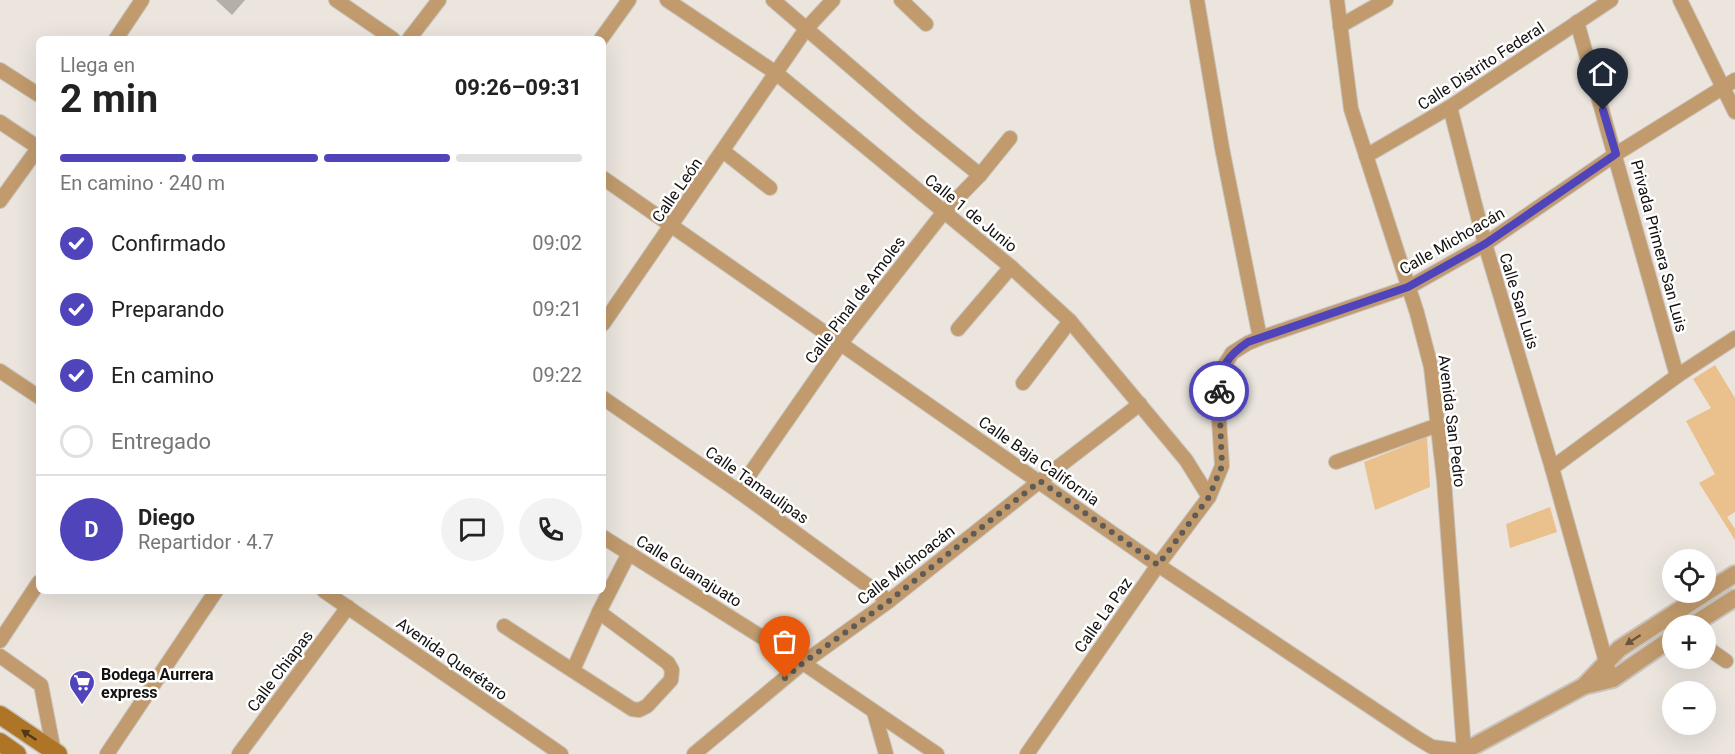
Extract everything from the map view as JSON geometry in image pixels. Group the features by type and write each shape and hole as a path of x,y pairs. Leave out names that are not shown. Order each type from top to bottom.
{"main road":[{"path":"0,715 56,753"}],"street":[{"path":"118,36 142,0"},
{"path":"336,0 389,36"},
{"path":"411,36 439,0"},
{"path":"603,36 629,0"},
{"name":"Calle 1 de Junio","path":"667,0 776,73 1011,267 1071,321 1186,460 1209,497"},
{"path":"773,0 916,124 980,175"},
{"path":"776,73 806,29 832,0"},
{"path":"901,0 926,24"},
{"path":"1197,0 1222,148 1260,338"},
{"path":"1340,26 1386,0"},
{"name":"Calle Distrito Federal","path":"1366,156 1450,107 1611,0"},
{"path":"1680,0 1735,112"},
{"name":"Avenida San Pedro","path":"1339,3 1351,109 1431,367 1444,480 1463,753"},
{"name":"Privada Primera San Luis","path":"1577,22 1677,376"},
{"path":"0,70 36,93"},
{"name":"Calle León","path":"606,320 776,73"},
{"name":"Calle Michoacán","path":"1209,497 1222,466 1219,389 1224,366 1232,353 1248,342 1408,287 1485,244 1616,154 1735,80"},
{"name":"Calle San Luis","path":"1450,107 1485,244 1552,468 1605,662 1613,679"},
{"path":"0,122 36,146"},
{"name":"Calle Pinal de Amoles","path":"738,490 841,343 944,213 980,175 1010,138"},
{"path":"723,151 770,188"},
{"path":"0,201 36,152"},
{"name":"Calle Baja California","path":"606,180 1158,565 1417,738 1432,747 1463,753"},
{"path":"958,329 1011,267"},
{"path":"1023,383 1071,321"},
{"path":"1552,468 1677,376 1735,338"},
{"path":"0,371 36,395"},
{"name":"Calle Tamaulipas","path":"606,400 738,490 889,601"},
{"name":"Calle Michoacán","path":"694,754 803,663 889,601 1140,404"},
{"path":"1336,462 1438,424"},
{"name":"Calle La Paz","path":"1027,754 1158,565 1209,497"},
{"name":"Calle Guanajuato","path":"606,539 803,663 936,754"},
{"path":"573,670 599,612 630,553"},
{"path":"1584,686 1619,649 1735,574"},
{"path":"0,641 36,587"},
{"path":"107,754 214,594"},
{"name":"Avenida Querétaro","path":"328,594 546,750 561,754"},
{"path":"1708,615 1735,598"},
{"name":"Calle Chiapas","path":"239,754 348,608"},
{"path":"504,626 632,709 639,710 647,706 671,680 672,670 668,663 599,612"},
{"path":"1463,753 1584,686 1613,679 1662,645"},
{"path":"1716,654 1726,661"},
{"path":"0,656 41,685 56,753"},
{"path":"874,712 886,754"}],"shaded area":[{"path":"1715,365 1735,398 1735,512 1727,517 1735,529 1735,540 1699,483 1715,474 1686,421 1711,408 1693,379"},
{"path":"1427,437 1430,487 1375,510 1364,462"},
{"path":"1550,507 1557,532 1510,548 1506,524"}],"building":[{"path":"216,0 245,0 232,15"}],"way so far":[{"path":"785,678 889,601 1040,481 1158,565 1209,497 1222,466 1219,391"}],"place":[{"name":"Bodega Aurrera express","path":"82,706"}],"route":[{"path":"1219,391 1224,366 1232,353 1248,342 1408,287 1485,244 1616,154 1603,110"}]}
